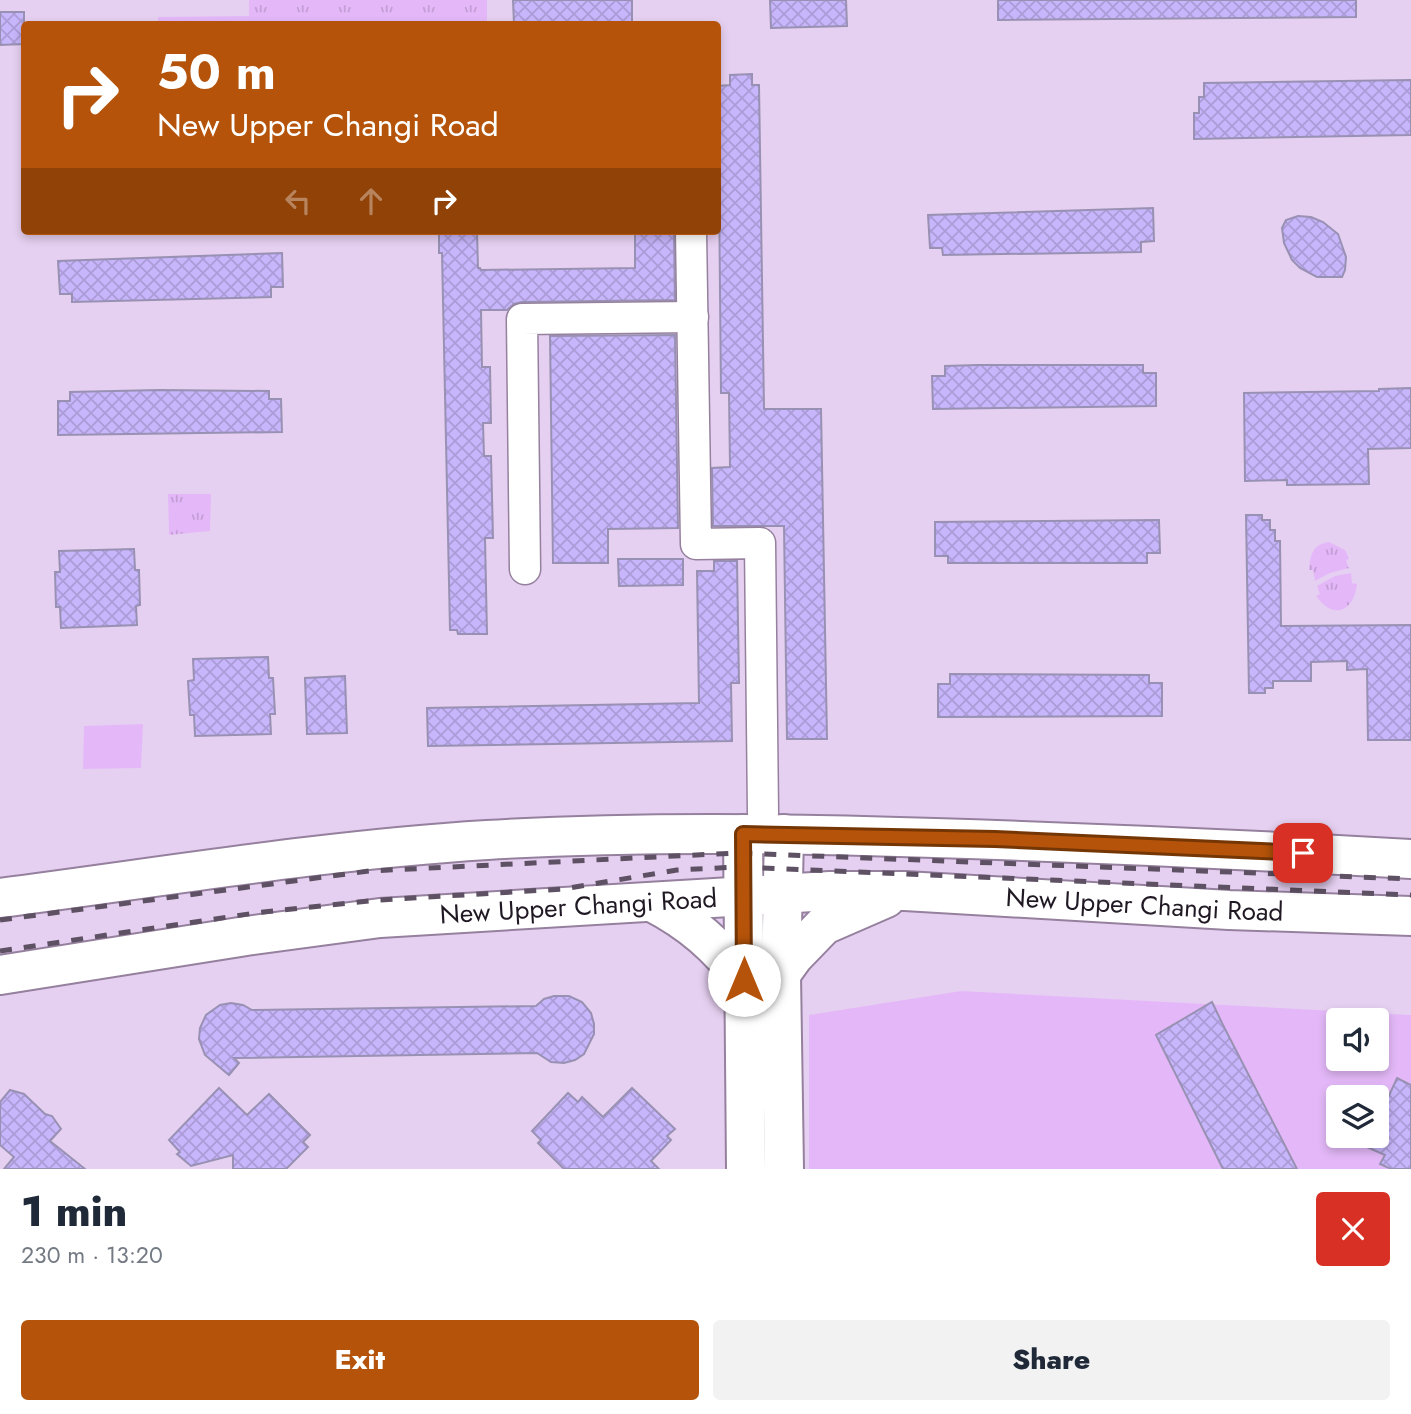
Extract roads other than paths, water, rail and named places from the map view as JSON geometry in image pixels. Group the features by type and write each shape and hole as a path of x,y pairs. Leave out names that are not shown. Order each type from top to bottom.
{"main road":[{"path":"746,1169 763,977 784,894 764,827"},
{"path":"764,827 744,897 763,977 784,1169"},
{"path":"0,898 402,846 764,827 1411,859"},
{"name":"New Upper Changi Road","path":"0,975 380,918 830,891 905,891 1202,908 1411,916"},
{"path":"763,977 794,956 824,925 905,891"},
{"path":"652,902 686,920 715,945 763,977"}],"street":[{"path":"691,235 696,544 760,543 764,827"},
{"path":"525,569 522,319 693,317"}],"railway":[{"path":"0,920 369,871 737,853 1411,879"},
{"path":"0,951 255,913 379,900 563,889 677,870 739,867 1411,895"}]}
